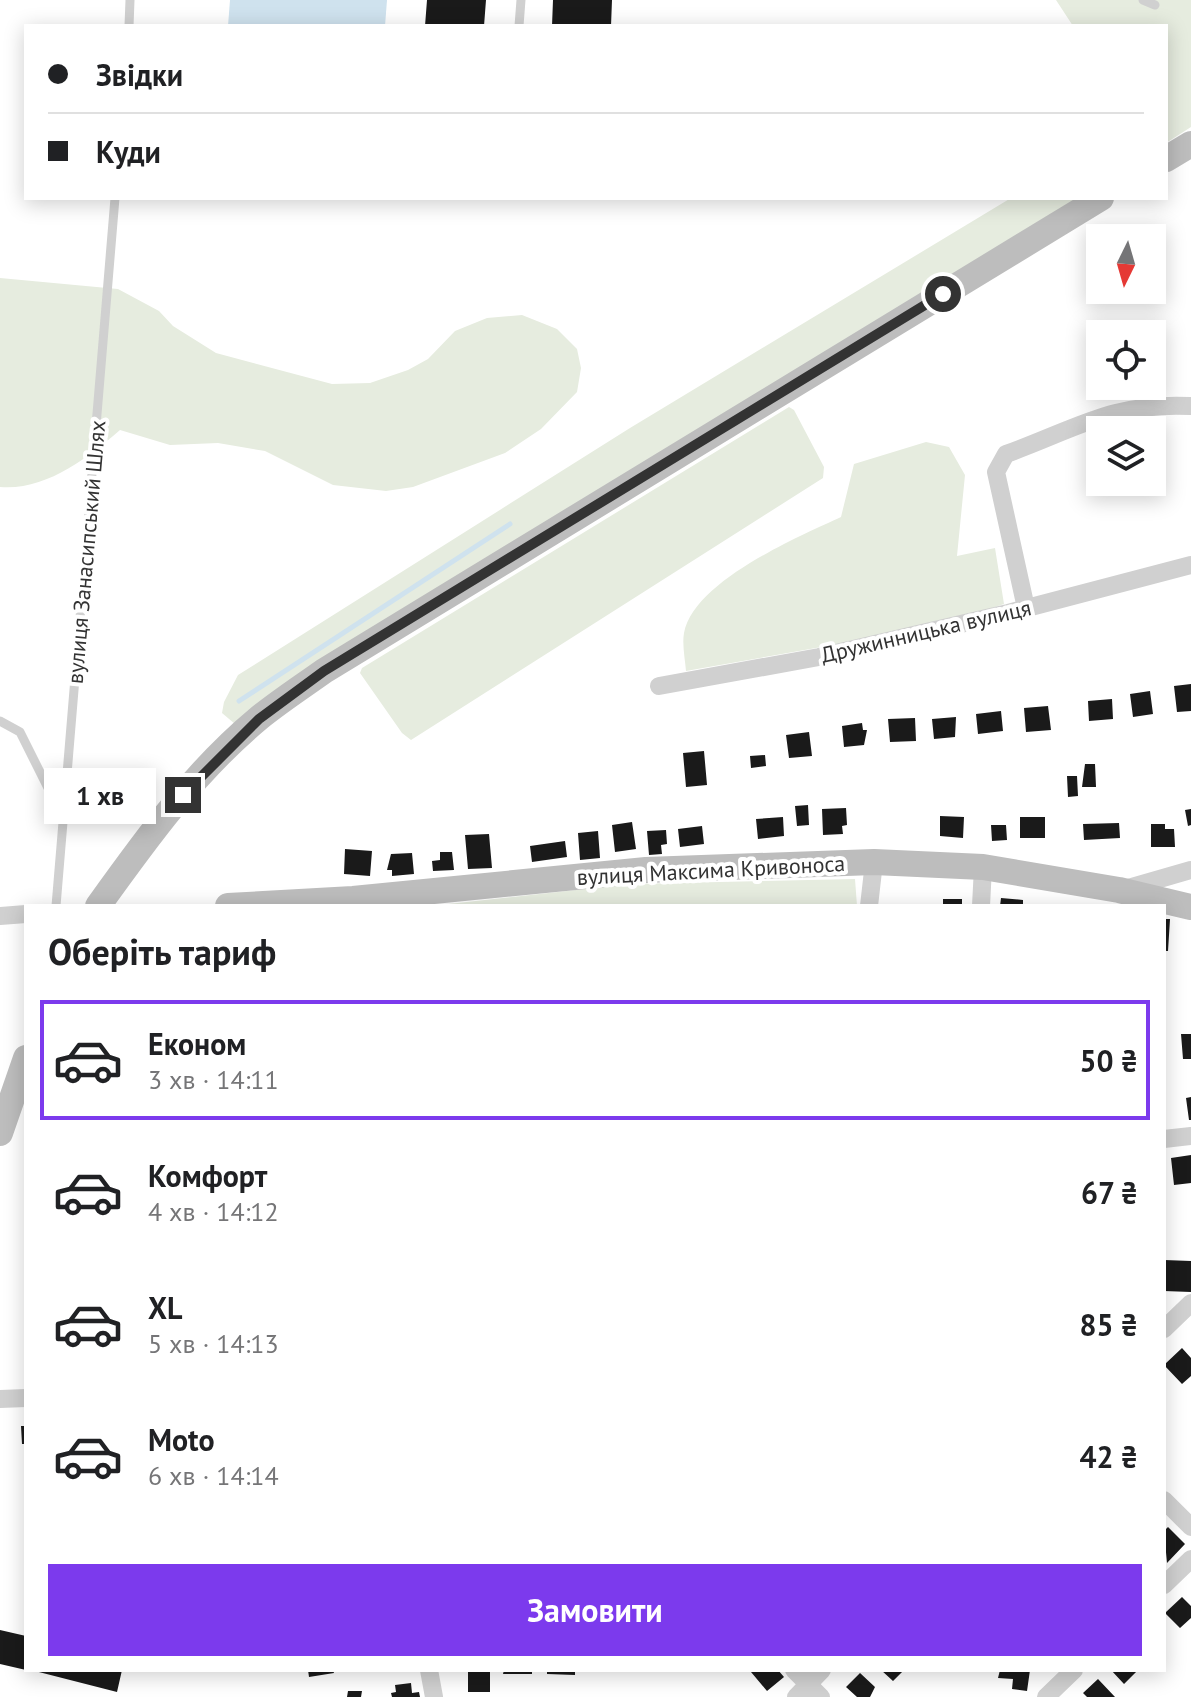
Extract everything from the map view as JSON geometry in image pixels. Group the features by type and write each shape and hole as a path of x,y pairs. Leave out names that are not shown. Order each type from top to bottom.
{"main road":[{"path":"1168,158 1191,144"},
{"path":"99,904 147,838 201,774 259,719 324,671 1098,200"},
{"name":"вулиця Максима Кривоноса","path":"264,904 353,899 646,870 874,862 983,867 1119,890 1191,907"},
{"path":"0,1133 24,1068"}],"street":[{"path":"1026,608 996,472 999,462 1006,454 1102,414 1159,404 1191,406"},
{"name":"Дружинницька вулиця","path":"659,686 819,657 1191,565"},
{"path":"869,904 874,862"},
{"path":"981,904 983,867"},
{"path":"1119,890 1191,870"},
{"path":"0,916 24,914"},
{"path":"1166,1139 1191,1136"},
{"path":"1166,1327 1191,1303"},
{"path":"0,1399 24,1398"},
{"path":"1166,1502 1191,1527"},
{"path":"1166,1583 1191,1559"},
{"path":"429,1672 434,1697"},
{"path":"795,1672 809,1693 821,1672"},
{"path":"1046,1697 1072,1672"}],"lane":[{"path":"129,24 130,0"},
{"path":"519,24 521,0"},
{"path":"1143,0 1155,5"},
{"name":"вулиця Занасипський Шлях","path":"56,904 115,200"},
{"path":"0,721 20,732 64,819"}],"shaded area":[{"path":"1056,0 1191,0 1191,127 1168,142 1168,24 1072,24"},
{"path":"1008,200 1075,200 235,724 222,713 224,702 238,675 630,428"},
{"path":"0,278 118,289 159,311 173,326 216,353 332,384 370,383 408,370 428,359 455,331 487,318 522,315 557,329 577,349 581,368 577,392 541,429 505,453 413,487 386,491 333,485 265,451 218,443 170,445 120,430 80,461 49,478 17,487 0,487"},
{"path":"789,407 794,410 824,467 823,478 411,740 402,733 360,673 362,668"},
{"path":"926,442 949,447 965,475 957,556 995,548 1004,604 935,627 686,671 684,633 692,614 707,596 750,563 841,517 854,464"},
{"path":"855,879 857,904 448,904 630,884"}],"water":[{"path":"230,0 387,0 385,24 228,24"}],"building":[{"path":"427,0 486,0 484,24 425,24"},
{"path":"553,0 612,0 611,24 552,24"},
{"path":"1191,684 1191,711 1177,712 1174,686"},
{"path":"1150,691 1153,714 1133,717 1130,694"},
{"path":"1112,699 1113,719 1089,721 1088,701"},
{"path":"1048,706 1051,730 1026,732 1024,708"},
{"path":"1001,711 1003,731 978,734 976,714"},
{"path":"956,717 955,737 934,739 932,719"},
{"path":"915,718 916,741 890,742 888,719"},
{"path":"862,723 863,730 867,730 864,745 844,747 842,726"},
{"path":"809,732 812,756 789,758 786,735"},
{"path":"704,751 707,785 686,787 683,753"},
{"path":"765,755 766,766 751,768 750,756"},
{"path":"1085,764 1095,764 1096,787 1082,787"},
{"path":"1067,776 1077,776 1078,796 1068,797"},
{"path":"808,805 809,825 797,826 795,806"},
{"path":"846,808 847,825 842,826 843,834 823,835 822,809"},
{"path":"1191,809 1191,825 1188,826 1185,810"},
{"path":"940,816 964,817 963,838 940,836"},
{"path":"783,817 784,836 758,839 756,819"},
{"path":"1020,817 1045,817 1045,838 1020,838"},
{"path":"632,822 636,849 615,852 612,825"},
{"path":"1119,823 1120,838 1084,840 1083,824"},
{"path":"1151,824 1165,824 1165,829 1174,829 1175,847 1151,847"},
{"path":"991,825 1006,825 1007,840 992,841"},
{"path":"702,826 704,844 680,847 678,829"},
{"path":"666,830 667,844 661,845 662,854 649,855 647,831"},
{"path":"598,831 600,858 580,860 578,833"},
{"path":"489,834 492,868 468,869 465,835"},
{"path":"565,841 567,857 532,862 530,846"},
{"path":"345,849 372,851 370,876 344,874"},
{"path":"440,852 452,852 454,870 433,871 432,861 440,860"},
{"path":"412,853 414,874 392,876 392,870 387,870 391,854"},
{"path":"1001,898 1023,900 1023,904 1000,904"},
{"path":"943,899 962,899 962,904 943,904"},
{"path":"1166,919 1170,919 1168,951"},
{"path":"1181,1034 1191,1034 1191,1059 1183,1059"},
{"path":"1191,1097 1191,1120 1189,1120 1186,1098"},
{"path":"1191,1155 1191,1183 1174,1185 1171,1158"},
{"path":"1166,1260 1191,1261 1191,1292 1166,1291"},
{"path":"1182,1348 1191,1358 1191,1376 1182,1384 1166,1367 1166,1363"},
{"path":"21,1426 24,1426 24,1444"},
{"path":"1168,1527 1185,1544 1167,1563 1166,1552"},
{"path":"1182,1597 1191,1606 1191,1618 1180,1628 1166,1612"},
{"path":"0,1630 24,1636 24,1670 0,1664"},
{"path":"39,1672 122,1672 117,1692"},
{"path":"308,1672 334,1673 309,1677"},
{"path":"468,1672 490,1672 490,1692 468,1692"},
{"path":"504,1672 532,1672 532,1674"},
{"path":"547,1672 575,1672 575,1675"},
{"path":"751,1672 780,1672 784,1677 767,1691"},
{"path":"883,1672 902,1672 893,1681"},
{"path":"1000,1672 1030,1672 1027,1691 1012,1689 1013,1679 998,1678"},
{"path":"1113,1672 1136,1672 1124,1684"},
{"path":"860,1673 875,1687 870,1697 857,1697 846,1687"},
{"path":"1098,1679 1115,1697 1087,1697 1083,1693"},
{"path":"411,1683 412,1693 419,1692 420,1697 392,1697 391,1693 396,1692 395,1685"},
{"path":"348,1691 362,1691 361,1697 347,1697"}],"waterway":[{"path":"239,701 510,524"}],"route":[{"path":"183,795 259,719 324,671 943,294"}]}
